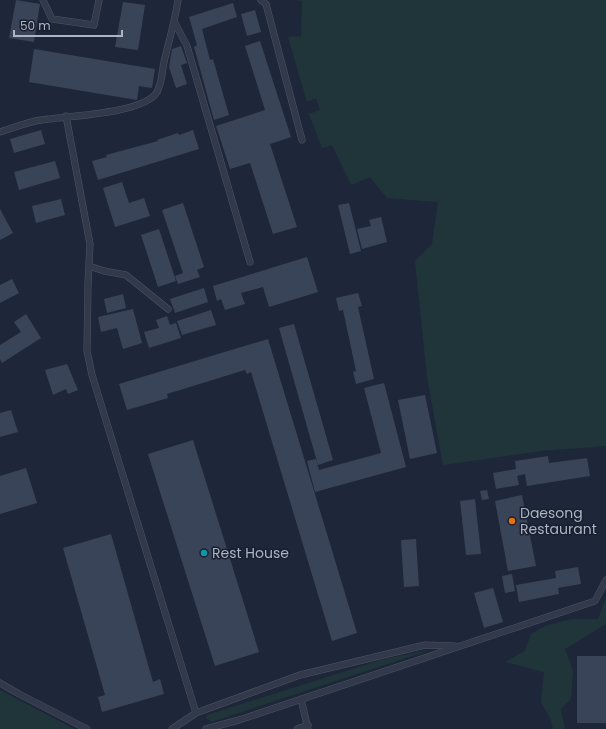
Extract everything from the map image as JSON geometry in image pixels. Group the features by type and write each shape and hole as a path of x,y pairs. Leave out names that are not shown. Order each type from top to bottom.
{"lane":[{"path":"43,0 52,20 94,25 99,0"},
{"path":"0,132 39,120 112,112 148,101 157,92 161,83 164,62 175,23 178,0"},
{"path":"262,0 266,4 302,140"},
{"path":"175,23 187,46 250,262"},
{"path":"66,116 90,244 87,351 92,375 196,713"},
{"path":"89,266 104,271 126,275 168,309"},
{"path":"206,729 239,720 595,601 606,580"},
{"path":"172,729 196,713 300,675 425,645 457,647"},
{"path":"0,683 87,729"},
{"path":"297,729 308,727 301,699"}],"green space":[{"path":"296,0 606,0 606,446 541,451 443,465 427,377 415,261 432,244 438,202 387,198 370,177 351,185 332,145 322,148 309,114 320,110 316,98 307,102 288,37 301,36 302,1"},
{"path":"606,598 606,624 565,649 573,671 571,699 561,709 565,729 553,729 551,720 541,702 544,672 505,662 525,651 531,634 545,626 572,619 598,619"},
{"path":"430,650 211,722 206,718 207,715 384,659"},
{"path":"0,690 74,729 0,729"}],"building":[{"path":"16,0 40,4 34,42 9,38"},
{"path":"123,2 145,5 138,50 115,47"},
{"path":"233,3 237,17 202,29 210,60 213,59 229,115 214,120 194,47 197,45 189,17"},
{"path":"255,10 261,32 247,36 241,14"},
{"path":"260,41 291,137 270,144 297,227 273,234 250,163 230,169 216,126 265,110 245,46"},
{"path":"181,46 187,63 181,65 187,84 176,88 169,67 172,49"},
{"path":"34,49 155,69 152,88 139,86 137,100 29,82"},
{"path":"41,130 45,144 14,153 10,139"},
{"path":"193,130 199,149 98,180 92,161 107,157 106,155 158,141 157,140 178,133 179,135"},
{"path":"55,161 60,178 19,190 14,172"},
{"path":"122,182 129,203 144,198 150,216 115,227 103,188"},
{"path":"61,199 65,215 36,223 32,206"},
{"path":"183,203 204,267 197,270 200,277 178,284 175,276 183,273 162,210"},
{"path":"349,203 361,251 350,254 338,205"},
{"path":"0,209 13,233 0,240"},
{"path":"381,217 387,242 362,249 357,229 371,226 369,220"},
{"path":"159,229 176,281 158,287 141,235"},
{"path":"307,257 318,292 269,307 263,287 241,293 245,304 225,310 221,299 217,301 213,286"},
{"path":"12,279 19,293 0,303 0,285"},
{"path":"204,288 208,302 175,313 170,299"},
{"path":"358,293 362,306 358,307 374,379 356,384 353,372 356,371 343,310 339,311 336,298"},
{"path":"123,294 126,308 107,313 104,299"},
{"path":"133,309 142,343 123,349 117,328 101,332 98,317"},
{"path":"211,310 216,325 182,335 177,321"},
{"path":"26,314 41,338 2,363 0,359 0,345 21,332 14,322"},
{"path":"167,316 170,325 176,323 181,338 149,348 144,332 159,328 156,320"},
{"path":"294,324 333,460 318,465 279,328"},
{"path":"268,339 357,633 332,641 251,372 247,374 245,370 167,394 168,398 127,410 119,384"},
{"path":"67,364 78,390 68,394 66,389 53,395 45,370"},
{"path":"384,383 406,467 315,492 307,461 316,459 319,470 381,453 364,388"},
{"path":"425,395 437,453 410,459 398,400"},
{"path":"11,410 18,432 0,437 0,413"},
{"name":"Rest House","path":"193,440 259,652 215,666 148,454"},
{"path":"548,456 549,463 587,458 590,476 527,486 525,474 517,476 519,485 496,489 493,473 516,469 515,461"},
{"path":"26,468 37,503 0,514 0,476"},
{"path":"487,490 489,499 482,500 480,491"},
{"path":"522,495 536,566 508,571 495,501"},
{"path":"475,499 481,554 466,555 460,501"},
{"path":"111,534 153,682 160,679 164,694 102,712 98,697 105,695 63,548"},
{"path":"416,539 419,586 404,587 401,540"},
{"path":"578,567 581,584 558,588 559,594 519,602 516,585 556,578 555,571"},
{"path":"512,574 515,591 505,593 502,576"},
{"path":"493,588 503,622 484,628 474,593"},
{"path":"577,656 606,656 606,723 577,723"}],"place":[{"name":"Daesong Restaurant","path":"512,521"},
{"name":"Rest House","path":"204,553"}]}
